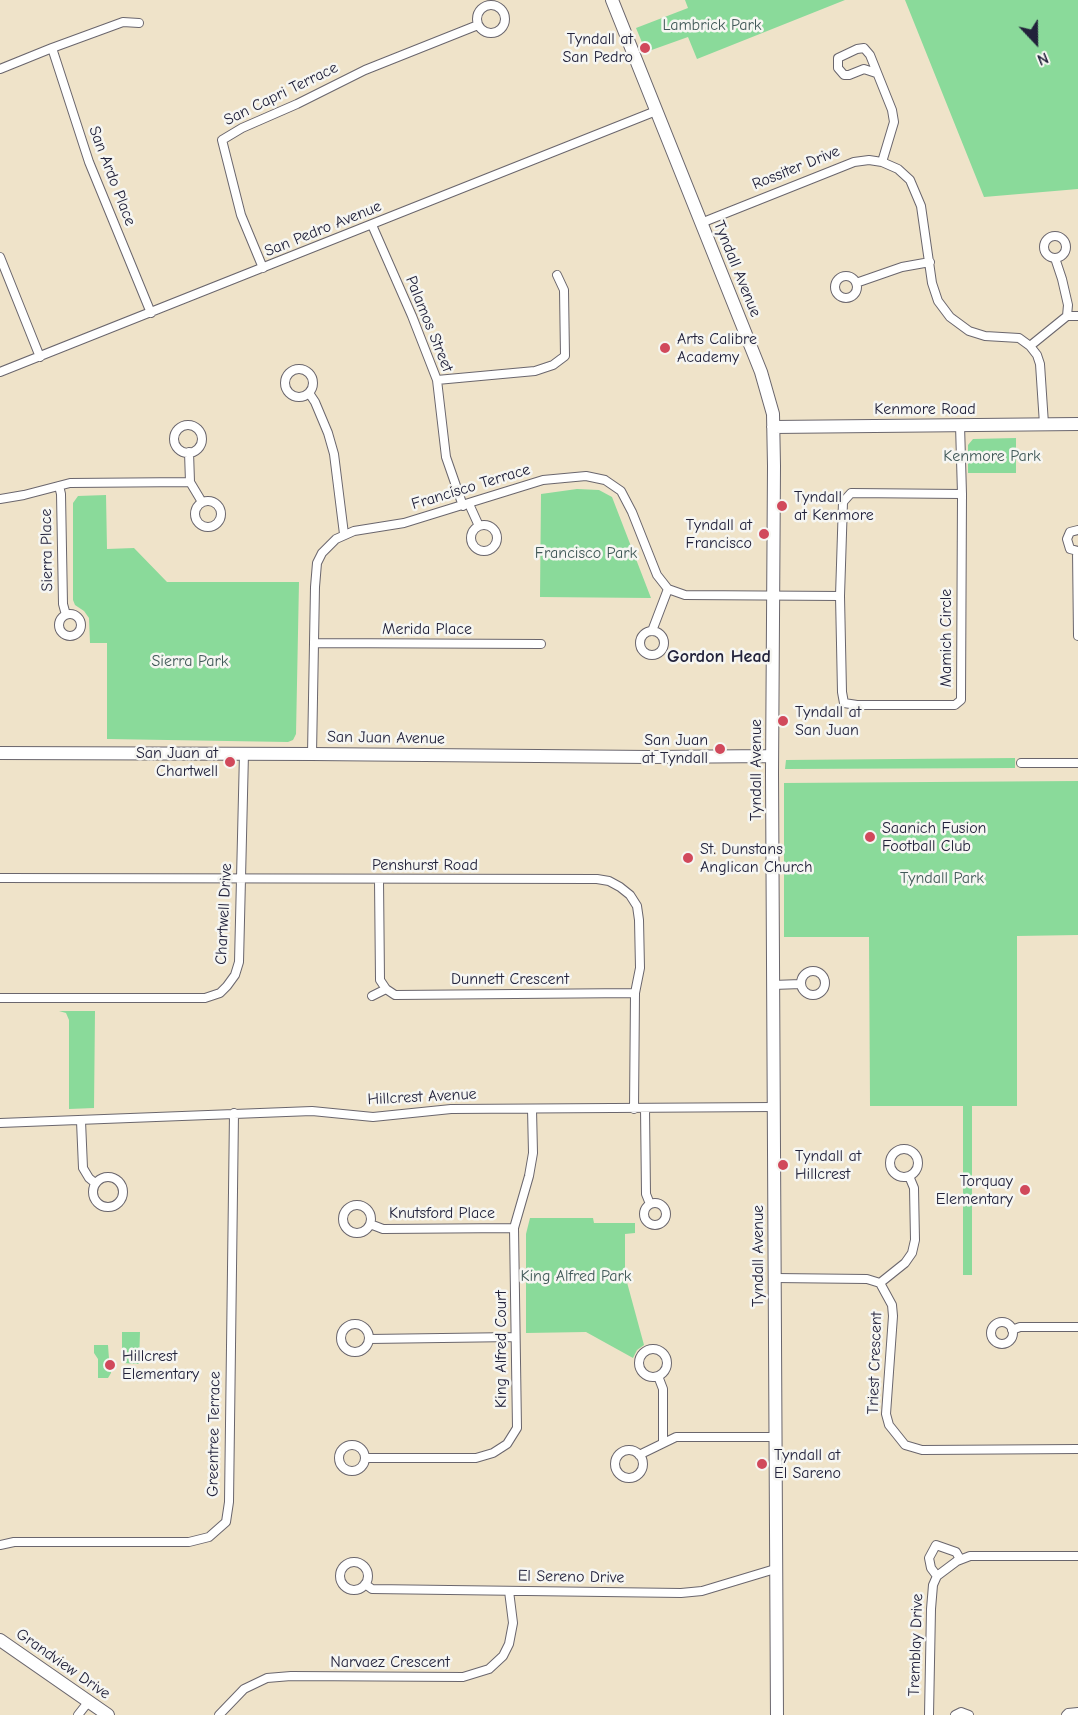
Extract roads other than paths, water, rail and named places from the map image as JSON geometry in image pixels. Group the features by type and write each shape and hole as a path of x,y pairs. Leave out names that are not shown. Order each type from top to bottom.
{"street":[{"name":"Tyndall Avenue","path":"612,0 762,375 770,401 773,427 774,1437 777,1715"},
{"path":"0,69 123,22 139,23"},
{"name":"San Capri Terrace","path":"263,268 242,215 222,140 242,128 365,70 478,25"},
{"name":"San Ardo Place","path":"52,48 89,162 151,313"},
{"path":"876,73 864,69 844,75 838,68 838,58 864,48 870,55 892,110 894,122 882,162 904,173 914,188 924,219 932,283 938,301 950,317 977,335 1019,338 1030,346 1040,364 1044,424"},
{"name":"San Pedro Avenue","path":"0,372 656,111"},
{"name":"Rossiter Drive","path":"701,223 854,162 868,160 882,162"},
{"name":"Palamos Street","path":"372,225 437,380 446,457 466,505 479,526"},
{"path":"0,257 40,357"},
{"path":"1055,258 1068,305 1067,316"},
{"path":"856,283 902,267 930,262"},
{"path":"437,380 535,371 554,364 566,356 564,290 557,275"},
{"path":"1030,346 1067,316 1078,316"},
{"path":"309,393 328,433 334,454 344,534 329,545 317,563 312,754"},
{"name":"Kenmore Road","path":"773,427 1078,423"},
{"name":"Mamich Circle","path":"960,425 962,494 961,700 955,705 844,703 840,596 843,502 851,493 962,494"},
{"path":"189,452 190,482 202,502"},
{"name":"Francisco Terrace","path":"344,534 405,523 543,480 586,476 605,480 621,491 632,512 657,575 668,588"},
{"path":"0,499 83,482 190,482"},
{"name":"Sierra Place","path":"59,486 62,494 63,604 66,615"},
{"path":"1078,530 1070,532 1067,539 1068,546 1078,551 1078,636"},
{"path":"652,631 668,588 685,595 840,596"},
{"name":"Merida Place","path":"314,644 541,644"},
{"name":"San Juan Avenue","path":"0,753 244,753 650,758 772,756"},
{"name":"Chartwell Drive","path":"0,998 205,998 220,993 235,975 239,962 244,753"},
{"path":"1021,763 1078,763"},
{"name":"Penshurst Road","path":"0,878 597,879 615,884 630,895 638,913 640,968 635,993 634,1108"},
{"path":"372,996 386,989 380,980 379,880"},
{"path":"773,985 801,984"},
{"name":"Dunnett Crescent","path":"386,989 395,995 635,993"},
{"name":"Hillcrest Avenue","path":"0,1123 234,1113 330,1112 374,1117 452,1109 774,1107"},
{"path":"645,1108 646,1194 650,1204"},
{"name":"King Alfred Court","path":"366,1458 476,1458 493,1453 507,1444 517,1428 514,1228 533,1153 532,1109"},
{"name":"Greentree Terrace","path":"0,1545 14,1542 189,1542 209,1537 226,1522 229,1502 234,1113"},
{"path":"81,1121 83,1168 95,1184"},
{"path":"775,1278 867,1279 880,1283 905,1263 912,1253 915,1240 914,1188 909,1176"},
{"name":"Knutsford Place","path":"370,1224 383,1229 514,1228"},
{"name":"Triest Crescent","path":"880,1283 892,1305 893,1316 886,1414 889,1425 905,1445 922,1450 1078,1449"},
{"path":"1012,1330 1020,1327 1078,1327"},
{"path":"369,1339 515,1337"},
{"path":"658,1376 663,1389 663,1442"},
{"path":"639,1455 676,1437 774,1437"},
{"name":"Tremblay Drive","path":"929,1715 933,1585 937,1576 944,1569 960,1559 956,1552 936,1545 929,1558 931,1568 937,1576"},
{"path":"960,1559 970,1556 1078,1556"},
{"name":"El Sereno Drive","path":"365,1584 372,1589 691,1592 775,1569"},
{"name":"Narvaez Crescent","path":"219,1715 244,1689 267,1678 291,1676 463,1677 489,1669 503,1656 509,1644 513,1623 509,1591"},
{"name":"Grandview Drive","path":"0,1640 108,1715"},
{"path":"78,1715 89,1701"},
{"path":"955,1715 961,1712 969,1715"},
{"path":"1066,1715 1078,1712"}],"place":[{"name":"Tyndall at San Pedro","path":"645,48"},
{"name":"Arts Calibre Academy","path":"665,348"},
{"name":"Tyndall at Kenmore","path":"782,506"},
{"name":"Tyndall at Francisco","path":"764,534"},
{"name":"Tyndall at San Juan","path":"783,721"},
{"name":"San Juan at Tyndall","path":"720,749"},
{"name":"San Juan at Chartwell","path":"230,762"},
{"name":"Saanich Fusion Football Club","path":"870,837"},
{"name":"St. Dunstans Anglican Church","path":"688,858"},
{"name":"Tyndall at Hillcrest","path":"783,1165"},
{"name":"Torquay Elementary","path":"1025,1190"},
{"name":"Hillcrest Elementary","path":"110,1365"},
{"name":"Tyndall at El Sareno","path":"762,1464"}],"district":[{"name":"Gordon Head","path":"719,657"}],"park label":[{"name":"Lambrick Park","path":"712,25"},
{"name":"Kenmore Park","path":"992,456"},
{"name":"Francisco Park","path":"586,553"},
{"name":"Sierra Park","path":"190,661"},
{"name":"Tyndall Park","path":"942,878"},
{"name":"King Alfred Park","path":"576,1276"}]}
